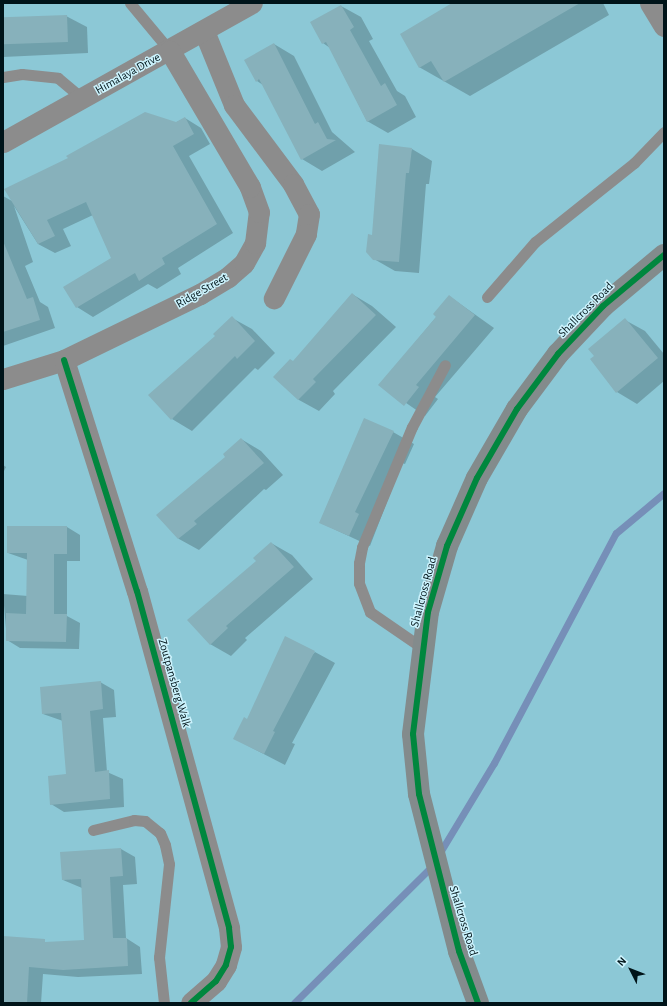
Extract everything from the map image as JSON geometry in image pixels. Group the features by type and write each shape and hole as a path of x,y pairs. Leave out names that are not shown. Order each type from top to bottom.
{"street":[{"name":"Himalaya Drive","path":"3,142 170,51 252,3"},
{"path":"650,3 664,26"},
{"path":"204,31 234,105 293,184 309,214 306,234 274,298"},
{"name":"Ridge Street","path":"3,379 64,360 228,277 244,262 255,243 259,212 250,188 170,51"},
{"name":"Shallcross Road","path":"478,1003 457,944 420,794 413,734 422,647 448,546 477,478 517,409 558,354 603,306 664,255"},
{"name":"Zoutpansberg Walk","path":"64,360 137,591 230,928 231,947 226,965 216,981 192,1003"}],"lane":[{"path":"130,3 170,51"},
{"path":"3,77 37,74 58,78 83,99"},
{"path":"487,297 534,242 634,163 664,132"},
{"path":"422,647 370,612 360,583 359,563 362,547 412,427 445,366"},
{"path":"93,830 134,820 145,821 160,833 165,845 169,864 159,958 164,1003"}],"building":[{"path":"452,3 580,3 444,82 431,61 419,68 400,34"},
{"path":"341,5 354,27 350,30 381,86 385,83 397,105 367,122 326,42 322,44 310,22"},
{"path":"67,15 68,42 4,44 3,17"},
{"path":"274,43 315,124 318,122 327,139 336,140 301,160 259,79 256,82 244,60"},
{"path":"145,112 176,122 185,117 194,134 173,146 217,224 162,258 165,264 139,281 135,273 76,308 63,287 111,258 86,202 47,220 55,236 38,244 4,189 68,158 66,156"},
{"path":"379,144 412,148 409,173 406,173 399,262 373,260 366,252 368,234 372,235"},
{"path":"3,241 27,299 33,297 40,320 3,332"},
{"path":"352,293 376,315 313,379 316,382 298,400 273,377 290,359 293,361"},
{"path":"449,295 475,315 416,385 419,387 404,406 378,385 436,317 433,314"},
{"path":"232,316 255,341 237,359 235,356 171,420 148,395 215,336 213,334"},
{"path":"625,318 658,358 616,393 590,359 594,356 588,349"},
{"path":"364,418 394,431 355,512 359,514 349,536 319,523"},
{"path":"241,438 264,463 194,521 197,524 178,539 156,515 225,457 223,454"},
{"path":"7,526 67,526 67,554 54,554 54,614 67,614 66,642 6,641 6,613 26,614 27,553 7,553"},
{"path":"271,542 294,567 226,626 228,628 210,645 187,620 256,561 253,558"},
{"path":"285,636 315,651 273,731 275,732 264,754 233,739 244,717 247,719"},
{"path":"101,681 103,709 90,711 95,772 109,770 110,799 50,805 48,776 66,774 61,713 42,714 40,687"},
{"path":"121,848 123,876 110,877 113,938 127,938 128,966 63,970 29,967 27,1003 3,1003 3,936 45,939 45,942 84,940 81,879 62,880 60,852"}],"waterway":[{"path":"439,854 494,763 616,533 664,493"},
{"path":"294,1003 433,865"}],"cycle path":[{"path":"478,1003 459,951 419,794 413,734 428,612 447,546 477,478 517,409 558,354 603,306 664,255"},
{"path":"64,360 137,591 229,928 231,947 226,965 216,981 191,1003"}]}
